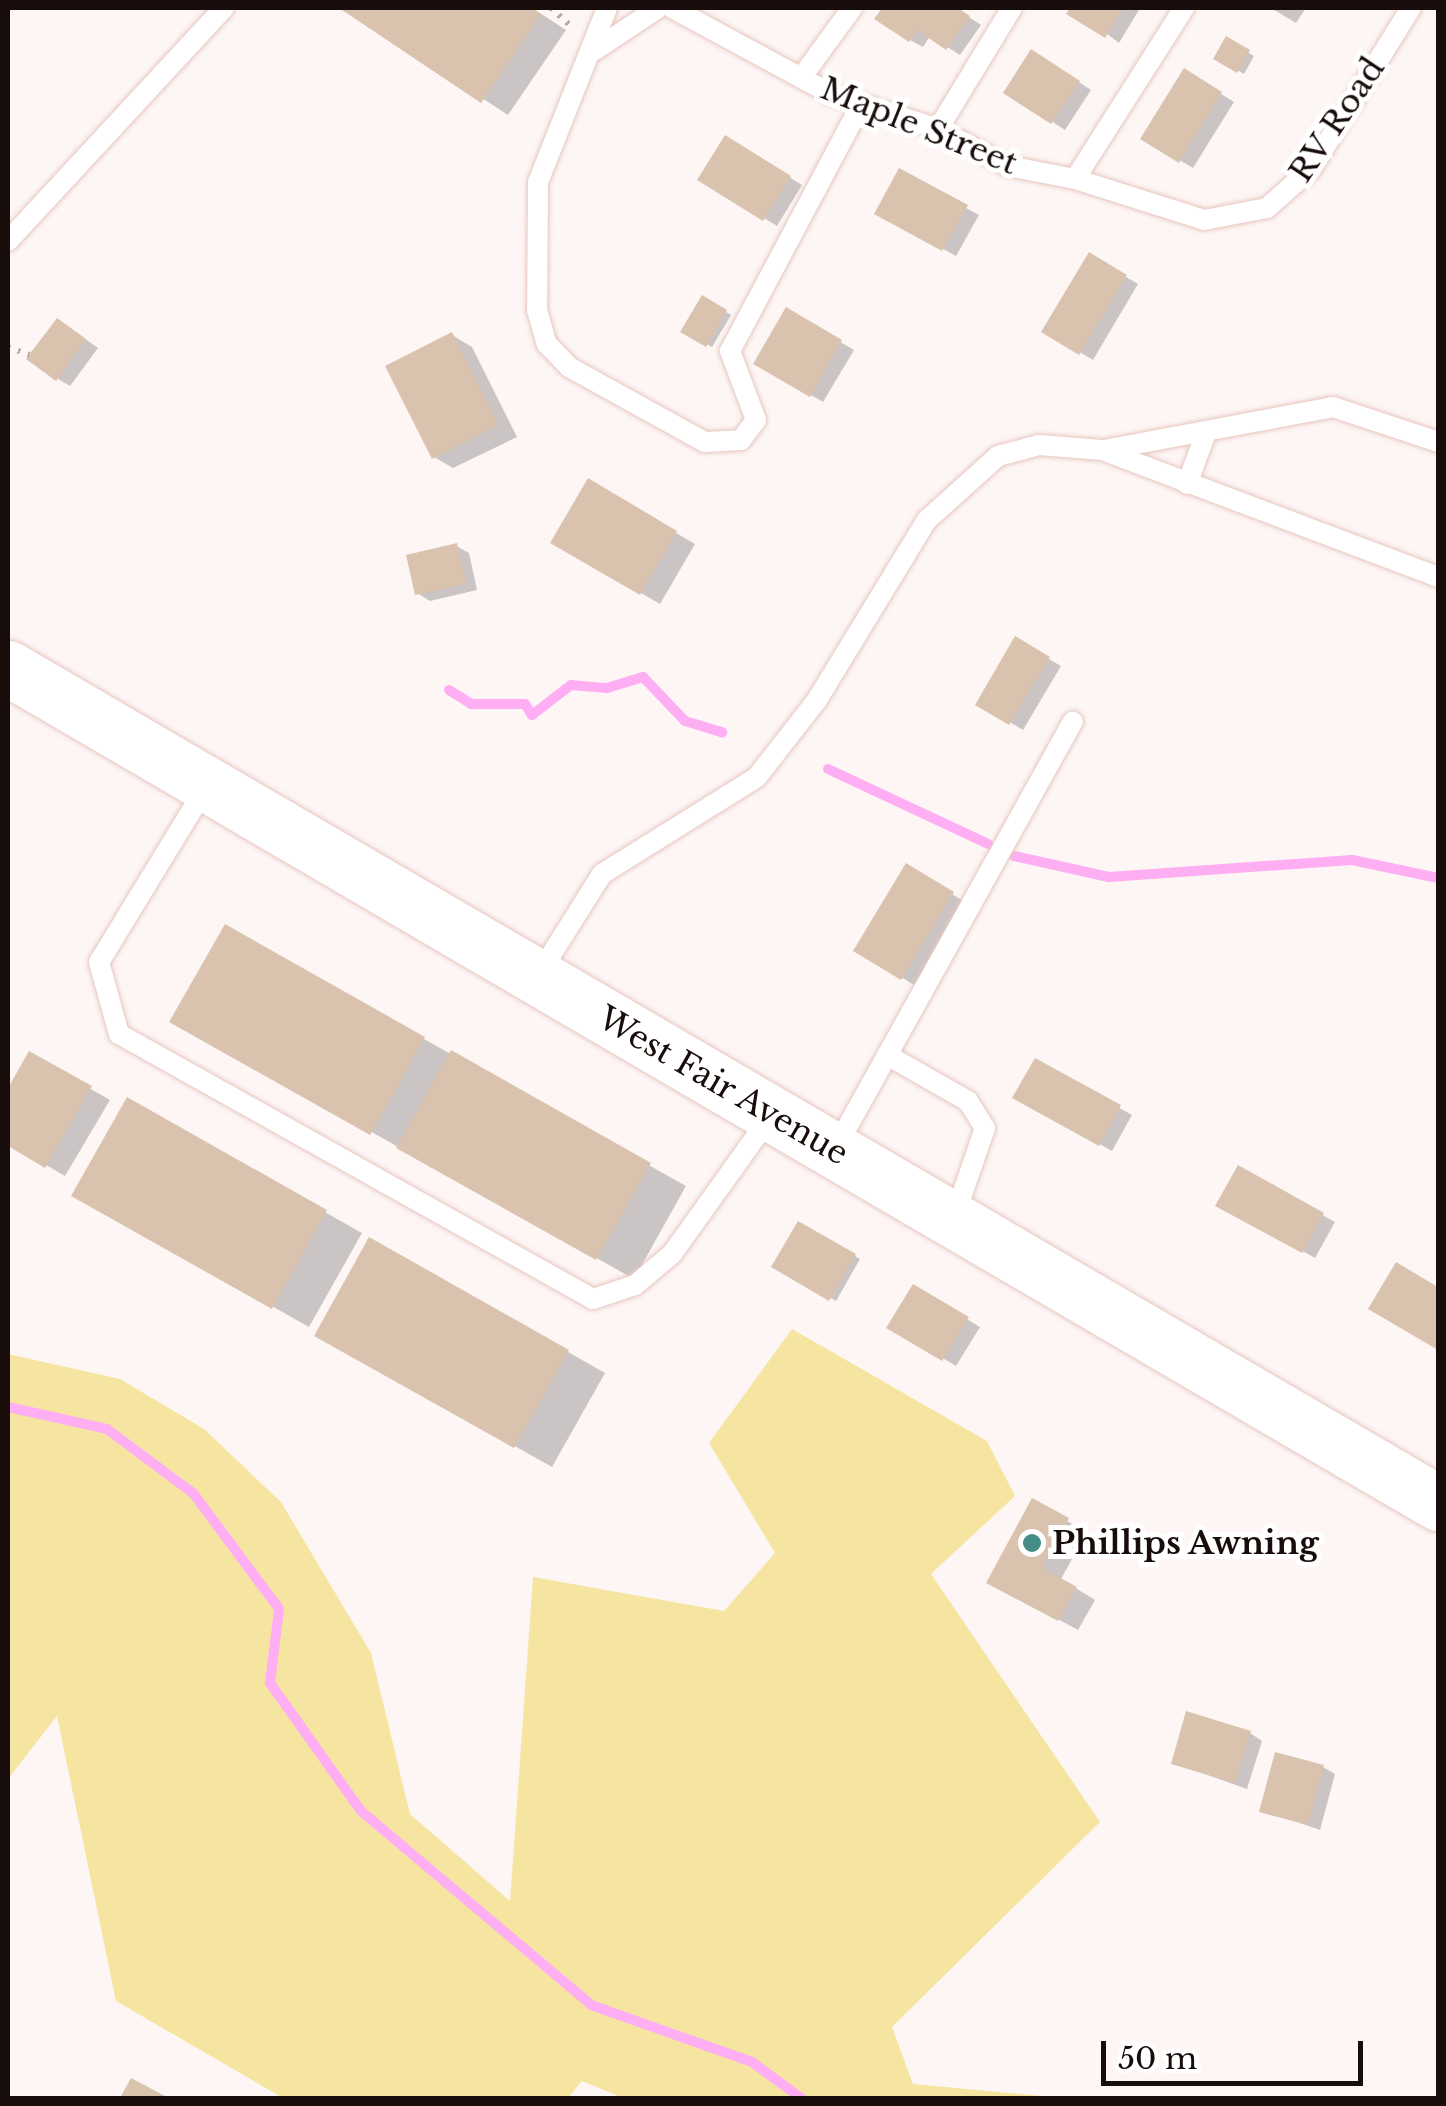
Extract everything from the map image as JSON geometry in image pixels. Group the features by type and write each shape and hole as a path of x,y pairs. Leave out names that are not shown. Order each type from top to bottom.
{"street":[{"name":"West Fair Avenue","path":"8,668 1438,1504"}],"lane":[{"path":"8,241 224,8"},
{"path":"607,8 595,50 538,182 542,327 569,367 705,442 741,440 756,420 730,351 860,106"},
{"path":"595,50 658,8"},
{"name":"Maple Street","path":"672,8 860,106 938,129 1008,166 1074,179"},
{"path":"800,78 852,8"},
{"path":"938,129 1012,8"},
{"path":"1074,179 1184,8"},
{"name":"RV Road","path":"1074,179 1204,220 1266,208 1311,168 1411,8"},
{"path":"538,976 602,874 740,790 774,758 948,492 1021,448 1102,450 1206,434 1333,407 1438,442"},
{"path":"1187,484 1206,434"},
{"path":"1102,450 1438,577"},
{"path":"834,1151 1073,722"},
{"path":"208,785 99,962 118,1034 594,1299 635,1285 672,1254 772,1114"},
{"path":"887,1055 968,1101 985,1128 954,1220"}],"path":[{"path":"8,347 30,354"}],"shaded area":[{"path":"792,1329 987,1441 1015,1496 931,1574 1100,1822 892,2027 913,2084 1065,2098 623,2098 582,2081 568,2098 283,2098 116,2001 57,1716 8,1779 8,1354 120,1379 204,1429 281,1502 371,1653 410,1814 510,1901 533,1577 724,1611 775,1553 709,1443"}],"building":[{"path":"339,8 532,8 541,14 481,103"},
{"path":"882,8 958,8 970,16 946,50 917,30 909,42 874,19"},
{"path":"1070,8 1123,8 1105,38 1066,14"},
{"path":"1226,36 1250,50 1237,73 1213,59"},
{"path":"1031,49 1080,81 1051,124 1003,93"},
{"path":"1184,68 1222,92 1179,163 1140,139"},
{"path":"725,135 791,176 763,221 697,180"},
{"path":"899,168 968,205 942,251 874,214"},
{"path":"1089,252 1127,275 1079,355 1041,332"},
{"path":"702,295 727,310 706,347 680,332"},
{"path":"786,307 842,340 810,397 753,364"},
{"path":"57,318 86,339 56,381 26,359"},
{"path":"452,332 499,425 432,459 385,366"},
{"path":"588,478 677,531 640,595 550,543"},
{"path":"457,543 466,584 415,595 406,555"},
{"path":"1015,636 1050,657 1009,725 975,705"},
{"path":"906,863 954,892 901,980 853,951"},
{"path":"225,924 425,1037 370,1135 169,1022"},
{"path":"451,1050 651,1163 596,1260 396,1148"},
{"path":"29,1051 92,1086 45,1168 8,1146 8,1088"},
{"path":"1035,1058 1121,1105 1099,1146 1012,1098"},
{"path":"127,1097 327,1210 272,1309 71,1196"},
{"path":"1238,1165 1324,1213 1302,1253 1215,1206"},
{"path":"798,1221 856,1254 829,1301 771,1267"},
{"path":"369,1237 569,1350 514,1448 314,1336"},
{"path":"1396,1262 1438,1287 1438,1350 1368,1309"},
{"path":"913,1284 969,1317 942,1361 886,1328"},
{"name":"Phillips Awning","path":"1032,1498 1069,1518 1042,1568 1077,1587 1058,1621 986,1583"},
{"path":"1186,1711 1251,1731 1235,1783 1171,1764"},
{"path":"1275,1752 1324,1765 1308,1825 1259,1812"},
{"path":"131,2078 165,2096 164,2098 120,2098"}],"waterway":[{"path":"449,690 471,704 525,704 532,715 571,685 607,688 643,677 685,721 722,732"},
{"path":"828,769 988,844"},
{"path":"1014,856 1109,877 1352,860 1438,878"},
{"path":"8,1407 107,1429 193,1493 279,1609 270,1683 361,1811 591,2005 752,2062 801,2098"}],"place":[{"name":"Phillips Awning","path":"1032,1543"}]}
